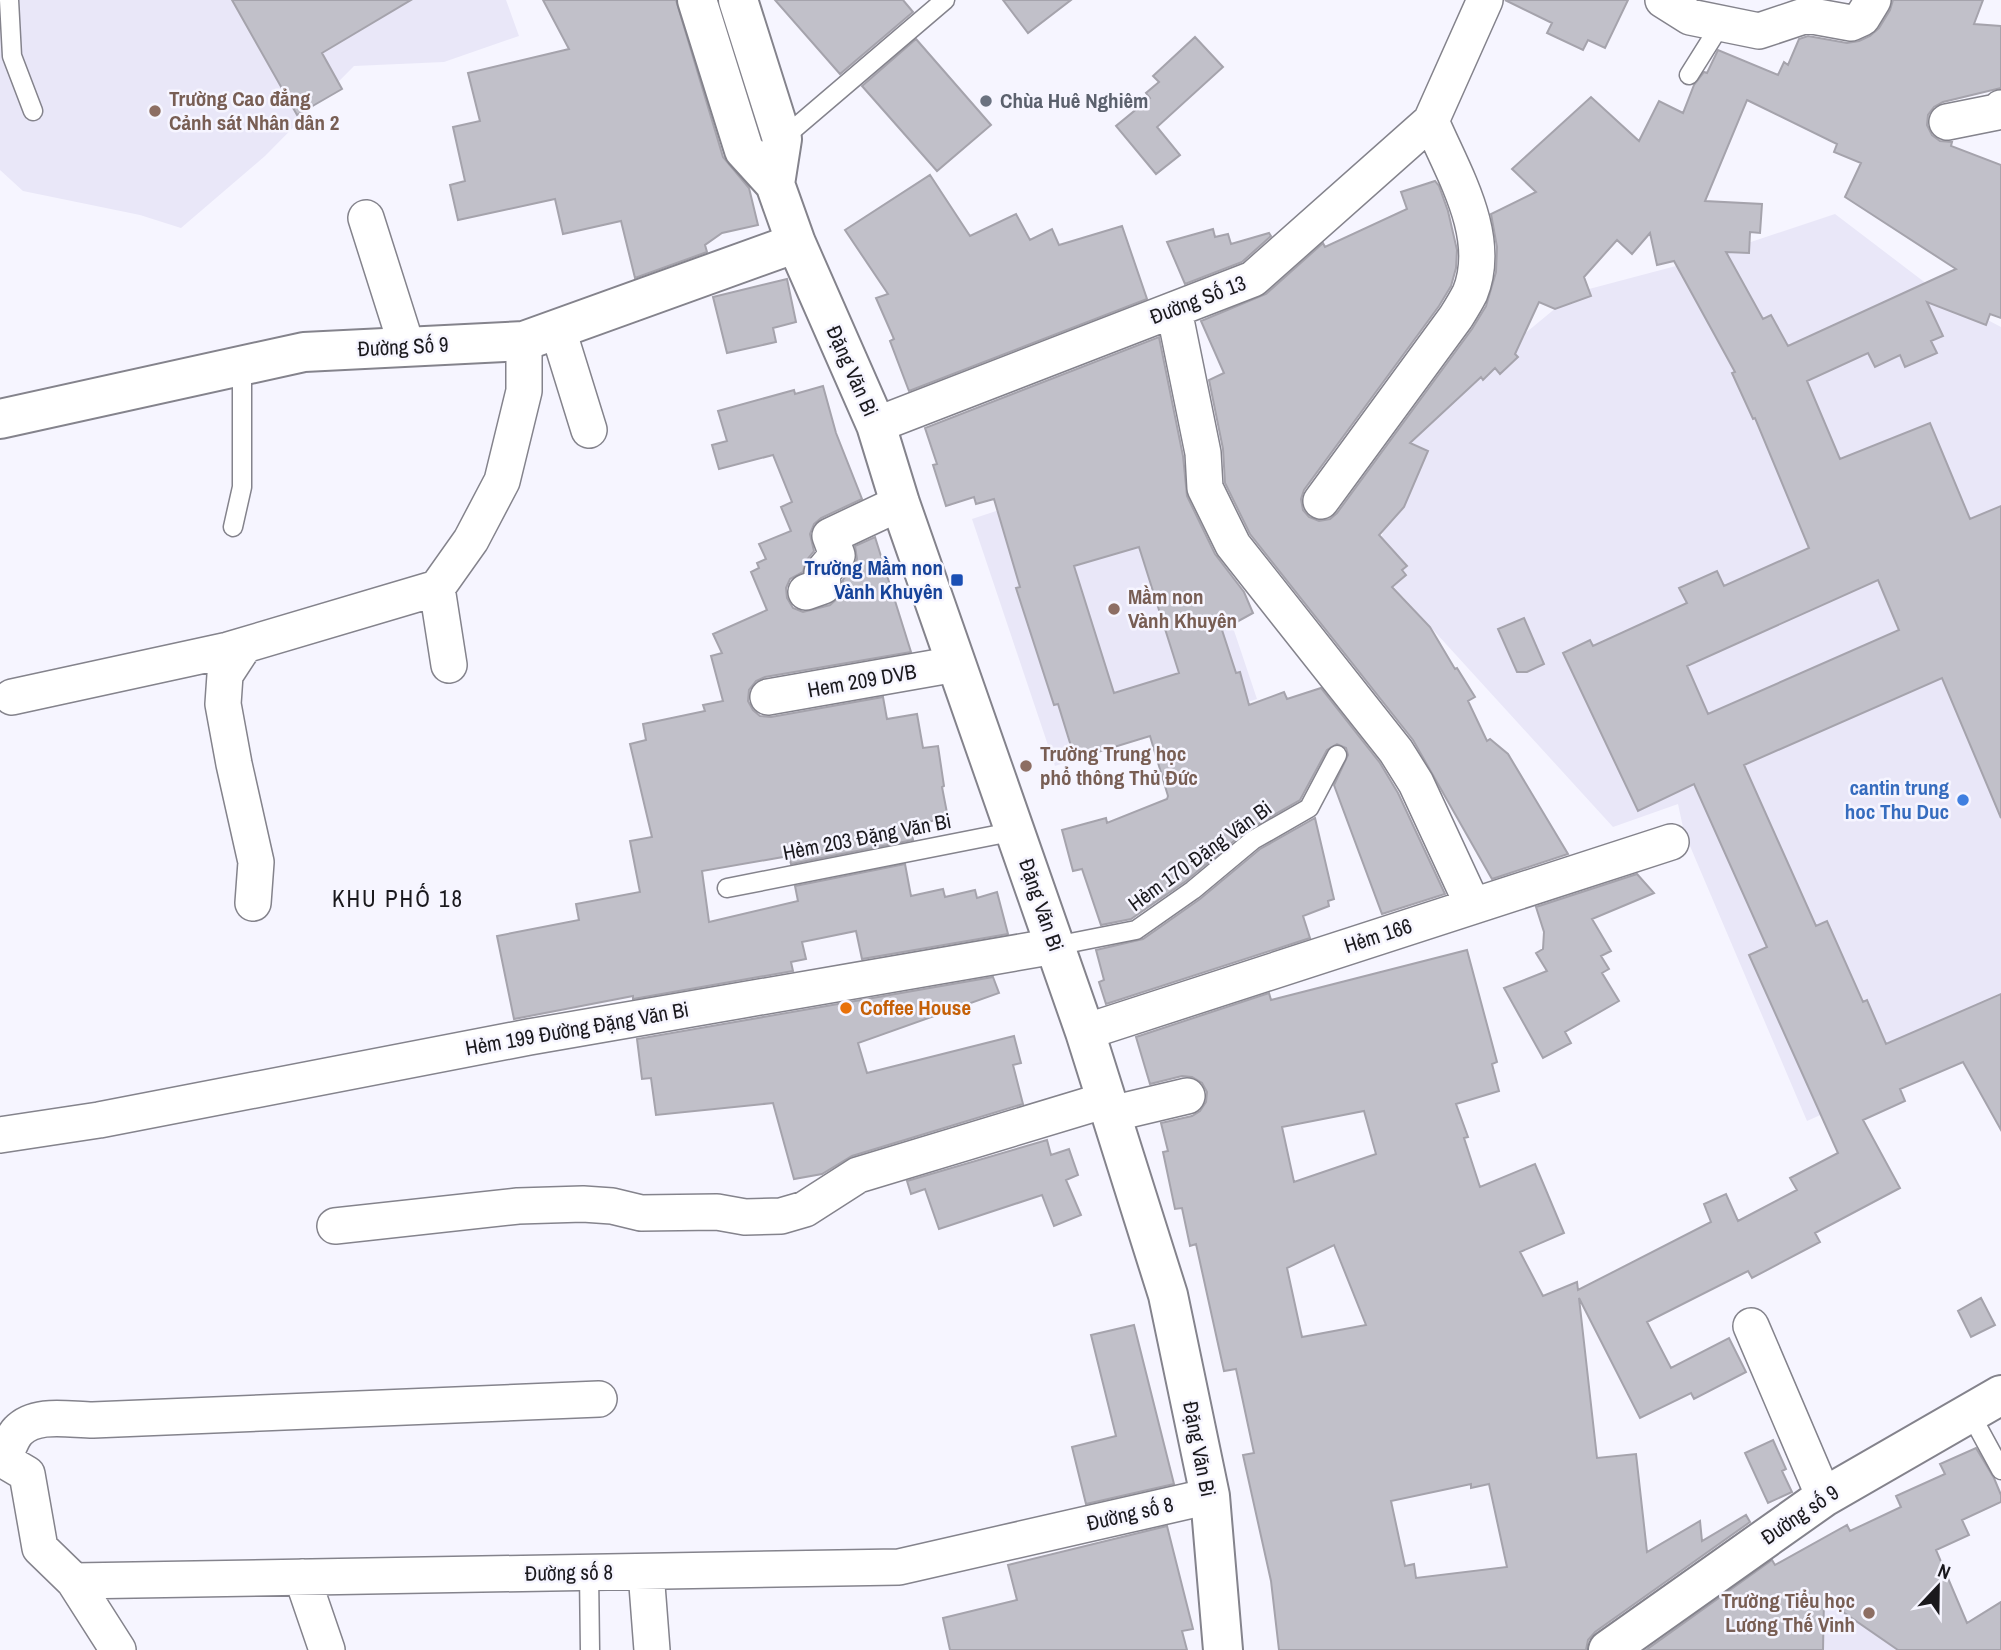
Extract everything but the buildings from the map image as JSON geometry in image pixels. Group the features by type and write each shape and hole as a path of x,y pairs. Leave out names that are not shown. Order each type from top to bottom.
{"main road":[{"name":"Đặng Văn Bi","path":"697,0 744,150 775,184 796,243 876,425 900,503 1085,1032 1168,1295 1210,1496 1223,1650"},
{"name":"Đặng Văn Bi","path":"738,0 782,139 775,184"},
{"name":"Đường Số 9","path":"0,419 304,352 407,347 541,335 796,243"},
{"name":"Đường số 9","path":"1608,1650 1824,1497 1985,1404"}],"street":[{"name":"Đường Số 13","path":"876,425 1253,279 1431,121 1485,0"},
{"path":"1663,0 1690,17 1759,31 1807,15 1852,23 1862,18 1873,0"},
{"path":"1947,122 1997,112 2001,108"},
{"path":"1321,501 1456,317 1470,292 1477,265 1474,221 1431,121"},
{"path":"366,218 407,347"},
{"path":"1174,310 1203,453 1205,488 1233,545 1396,751 1416,783 1473,906"},
{"path":"541,335 589,429"},
{"path":"12,696 244,646 437,588 471,540 502,481 541,335"},
{"path":"806,592 823,586 822,573 837,555 830,536 900,503"},
{"path":"437,588 449,665"},
{"path":"244,646 225,675 223,704 256,862 253,903"},
{"name":"Hem 209 DVB","path":"768,697 956,664"},
{"name":"Hẻm 166","path":"1085,1032 1671,842"},
{"name":"Hẻm 199 Đường Đặng Văn Bi","path":"0,1135 99,1120 529,1037 1055,946"},
{"path":"335,1226 518,1206 612,1206 641,1213 717,1212 745,1217 780,1216 805,1209 858,1175 1108,1107 1187,1096"},
{"path":"1751,1326 1824,1497"},
{"path":"118,1650 74,1581 40,1548 27,1474 2,1459 17,1431 32,1421 599,1399"},
{"name":"Đường số 8","path":"74,1581 899,1567 1210,1496"},
{"path":"646,1572 652,1650"},
{"path":"302,1577 327,1650"}],"lane":[{"path":"9,0 12,56 33,111"},
{"path":"782,139 945,0"},
{"path":"1689,75 1721,24"},
{"path":"233,527 242,487 242,366"},
{"name":"Hẻm 170 Đặng Văn Bi","path":"1055,946 1136,930 1193,890 1253,840 1309,808 1337,754"},
{"name":"Hẻm 203 Đặng Văn Bi","path":"727,888 1016,831"},
{"path":"1985,1404 2001,1470"},
{"path":"589,1572 590,1650"}],"shaded area":[{"name":"Trường Cao đẳng Cảnh sát Nhân dân 2","path":"0,0 506,0 519,36 444,62 354,66 265,156 181,228 140,215 23,191 0,170"},
{"path":"1835,214 1944,297 2001,327 2001,1034 1807,1121 1684,832 1678,804 1613,827 1373,564 1418,422 1574,293 1691,262"},
{"name":"Mầm non Vành Khuyên","path":"1174,452 1257,699 1055,766 972,519"},
{"name":"Trường Tiểu học Lương Thế Vinh","path":"1821,1577 1978,1650 1810,1650"}],"place":[{"name":"Chùa Huê Nghiêm","path":"986,101"},
{"name":"Trường Cao đẳng Cảnh sát Nhân dân 2","path":"155,111"},
{"name":"Trường Mầm non Vành Khuyên","path":"957,580"},
{"name":"Mầm non Vành Khuyên","path":"1114,609"},
{"name":"Trường Trung học phổ thông Thủ Đức","path":"1026,766"},
{"name":"cantin trung hoc Thu Duc","path":"1963,800"},
{"name":"Coffee House","path":"846,1008"},
{"name":"Trường Tiểu học Lương Thế Vinh","path":"1869,1613"}],"district":[{"name":"KHU PHỐ 18","path":"398,899"}]}
